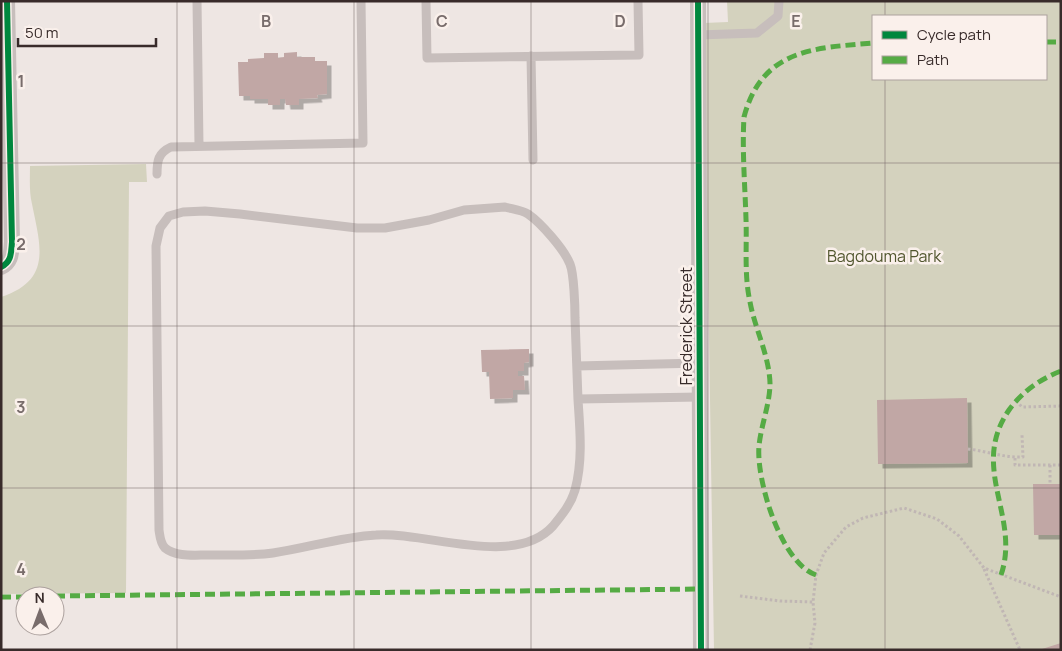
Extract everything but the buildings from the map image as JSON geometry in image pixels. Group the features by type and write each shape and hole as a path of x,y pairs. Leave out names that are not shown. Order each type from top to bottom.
{"street":[{"path":"4,266 11,255 12,242 5,53 7,1"},
{"name":"Frederick Street","path":"698,1 701,650"}],"lane":[{"path":"197,1 199,146"},
{"path":"157,174 157,161 161,152 171,147 363,143 361,1"},
{"path":"426,1 427,58 639,54 638,1"},
{"path":"698,35 757,33 778,16 779,1"},
{"path":"531,56 533,160"},
{"path":"505,208 526,213 545,230 571,265 577,366 580,438 575,490 566,510 551,528 529,542 480,547 406,535 377,535 272,553 198,555 171,552 160,539 156,246 160,228 168,216 184,212 205,212 240,214 357,228 385,228 429,220 464,210 505,208"},
{"path":"577,366 700,363"},
{"path":"578,399 700,397"}],"path":[{"path":"1016,400 1022,407 1061,406"},
{"path":"968,449 1015,458 1023,457 1022,435"},
{"path":"1015,458 1015,465 1061,464"},
{"path":"1050,465 1050,484"},
{"path":"810,650 815,623 813,602 816,574 824,553 846,527 863,518 904,508 937,519 960,536 984,568 1020,650"},
{"path":"984,568 1061,598"},
{"path":"740,596 780,601 813,602"}],"green space":[{"name":"Bagdouma Park","path":"727,1 1061,1 1061,650 714,650 704,23 728,22"},
{"path":"146,164 147,182 129,182 126,593 65,593 65,586 15,586 15,594 1,594 1,297 18,290 29,281 36,271 39,260 38,233 30,195 30,166"}],"marked path":[{"path":"1047,42 1061,42"},
{"path":"816,575 803,567 792,555 782,538 766,499 759,461 759,446 769,399 770,383 765,352 752,312 748,292 743,155 744,117 752,95 763,77 777,65 793,56 811,51 830,47 872,43"},
{"path":"1001,575 1005,554 1005,533 994,472 994,452 998,431 1009,410 1020,397 1039,382 1061,371"},
{"path":"65,596 701,589"},
{"path":"1,597 15,597"}],"cycle path":[{"path":"1,267 9,260 12,242 7,1"},
{"path":"698,1 701,650"}]}
